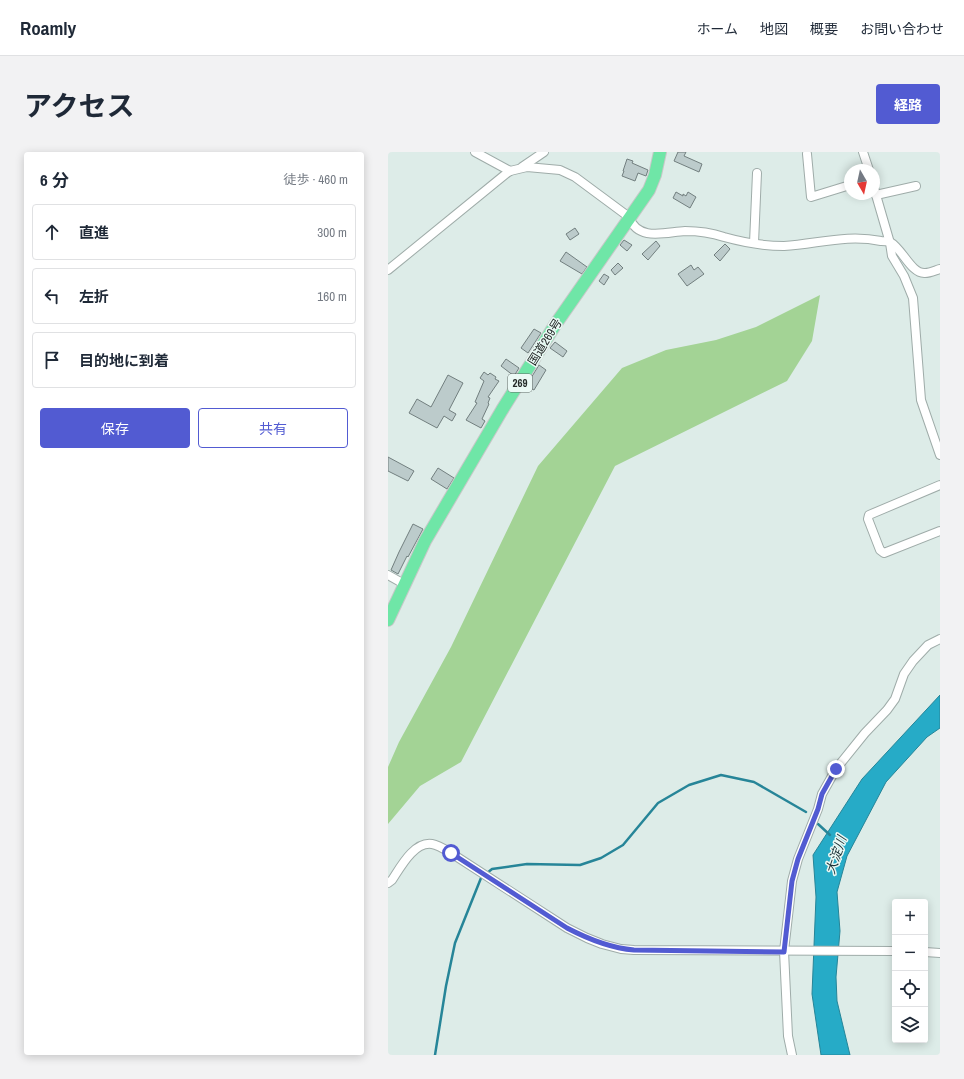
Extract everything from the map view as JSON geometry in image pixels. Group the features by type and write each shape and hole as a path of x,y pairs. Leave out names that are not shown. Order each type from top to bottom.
{"highway":[{"name":"国道269号","path":"388,620 425,541 502,410 555,325 649,190 655,175 660,152"}],"street":[{"path":"475,152 510,171"},
{"path":"519,169 544,152"},
{"path":"863,152 867,164"},
{"path":"807,154 811,197 844,187"},
{"path":"388,270 510,171 527,167 560,170 575,177 629,217 632,224 642,232 652,235 687,231 713,234 742,242 783,246 841,238 865,238 890,242 901,252 916,271 926,273 940,269"},
{"path":"754,243 757,172"},
{"path":"880,191 916,186"},
{"path":"877,200 890,242 892,256 904,276 913,298 921,400 936,433 940,455"},
{"path":"940,484 869,515 868,519 880,550 884,553 940,531"},
{"path":"388,575 404,584"},
{"path":"792,1055 788,1036 787,952 792,881 798,859 818,809 822,794 836,769 865,733 887,710 895,698 904,674 913,661 928,645 940,639"},
{"path":"388,883 392,880 411,853 423,844 432,844 451,853 574,932 587,938 621,949 787,952 892,951"},
{"path":"928,952 940,953"}],"green space":[{"path":"820,295 812,341 787,381 615,466 461,762 420,786 388,824 388,767 399,742 451,647 538,466 622,368 666,350 716,340 756,327"}],"water":[{"name":"大淀川","path":"940,695 940,728 927,737 886,782 847,856 837,892 840,931 836,977 837,1001 850,1055 821,1055 812,994 816,897 813,855 862,779"}],"building":[{"path":"678,152 686,152 684,156 702,164 699,172 674,161"},
{"path":"627,159 633,161 632,163 648,170 646,176 638,173 635,181 622,176"},
{"path":"676,192 686,196 688,192 696,197 690,208 673,198"},
{"path":"575,228 579,234 570,240 566,234"},
{"path":"624,240 632,245 627,251 620,245"},
{"path":"656,241 660,246 648,260 642,254"},
{"path":"725,244 730,249 720,261 714,255"},
{"path":"566,252 587,267 582,274 560,261"},
{"path":"618,263 623,268 615,275 611,270"},
{"path":"691,265 694,270 698,267 704,274 687,286 678,274"},
{"path":"604,274 609,277 604,285 599,281"},
{"path":"534,329 541,333 528,353 521,348"},
{"path":"555,342 567,351 563,357 550,348"},
{"path":"506,359 519,368 514,376 501,366"},
{"path":"539,365 546,370 534,390 526,386"},
{"path":"484,372 488,375 490,373 499,381 488,397 490,398 489,404 482,419 485,421 481,428 466,420 477,403 475,402 484,381 480,378"},
{"path":"448,375 463,383 449,410 456,414 452,421 444,416 437,428 409,413 417,399 431,407"},
{"path":"388,457 414,471 408,481 388,471"},
{"path":"438,468 454,478 447,489 431,479"},
{"path":"413,524 423,529 398,574 391,570"}],"waterway":[{"path":"435,1055 446,986 455,943 481,878 492,869 527,864 580,865 601,858 623,845 658,803 689,785 721,775 754,782 806,812"},
{"name":"大淀川","path":"818,824 830,835"}],"route":[{"path":"451,853 567,928 602,944 621,949 634,950 784,952 792,881 798,859 818,809 822,794 836,769"}]}
